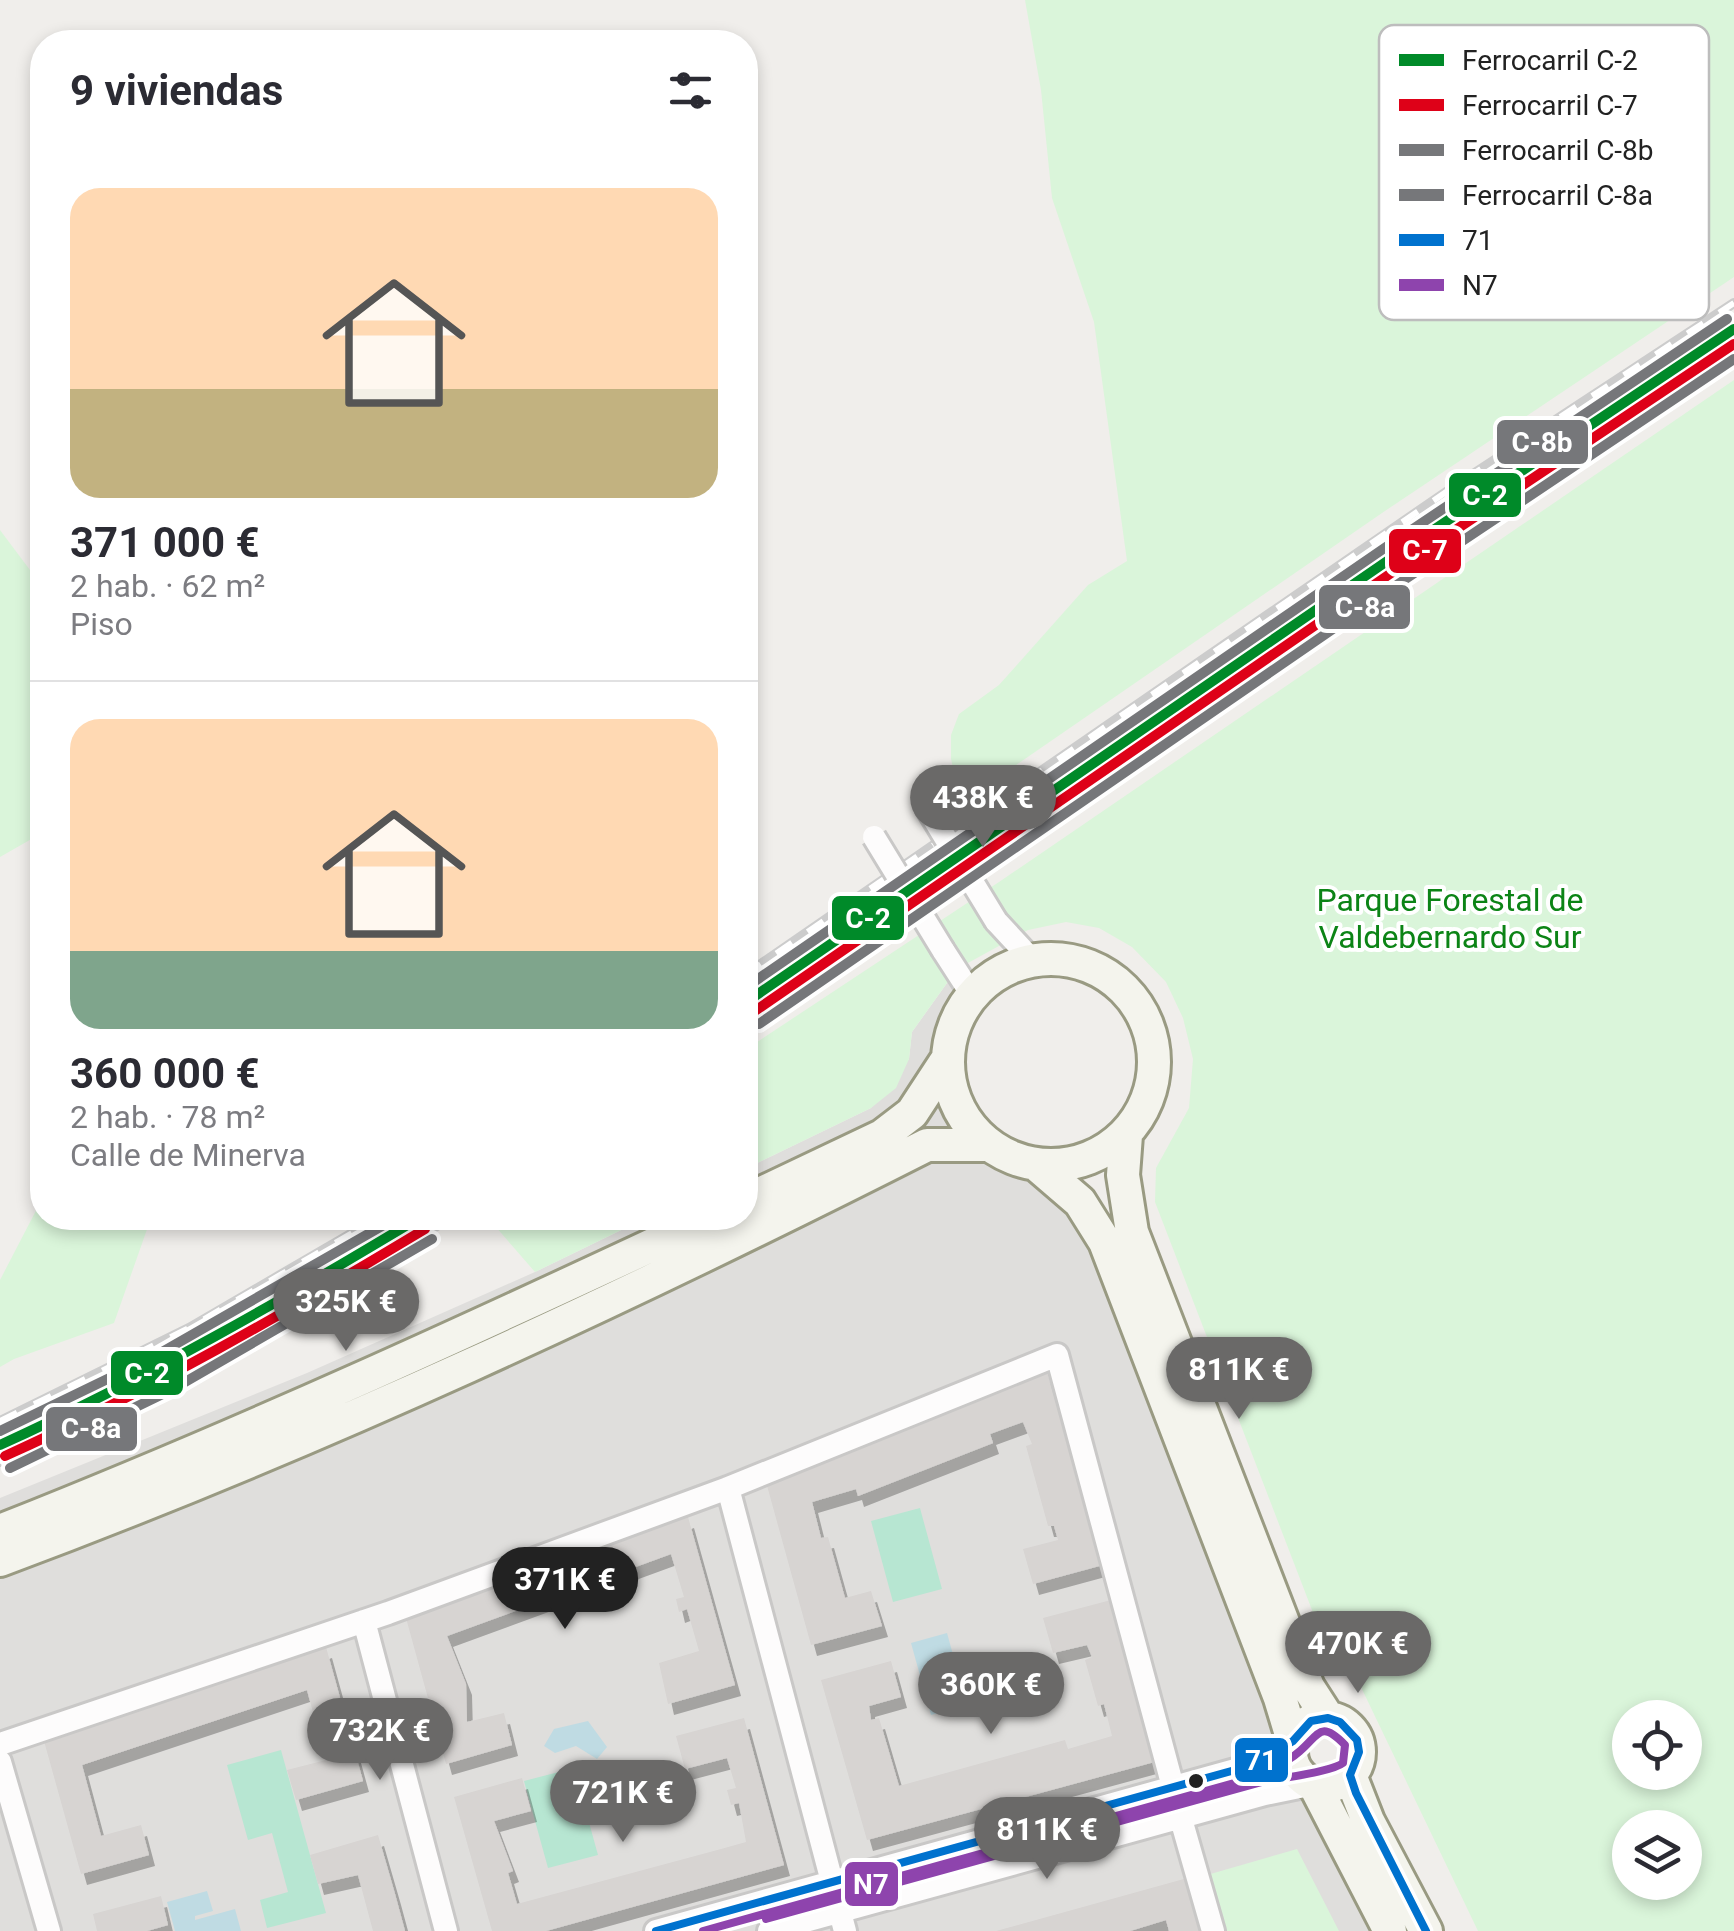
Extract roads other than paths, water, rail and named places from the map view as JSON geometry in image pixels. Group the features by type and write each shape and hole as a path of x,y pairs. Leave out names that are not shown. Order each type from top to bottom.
{"street":[{"path":"926,806 996,921 1033,960"},
{"path":"874,837 972,995"},
{"path":"1033,960 1072,962 1109,977 1124,990 1146,1023 1152,1042 1153,1082 1138,1119 1107,1150 1061,1166 1011,1158 988,1145 960,1111 950,1082 948,1058 957,1019 972,995 1000,973 1033,960"},
{"path":"758,1195 882,1136 912,1113 948,1058"},
{"path":"1126,1135 1123,1175 1132,1232 1308,1687 1328,1718"},
{"path":"758,1229 926,1146 988,1145"},
{"path":"1037,1165 1080,1202 1105,1242 1280,1698 1293,1740 1295,1767 1314,1784 1390,1931"},
{"path":"0,1531 162,1468 382,1372 684,1230"},
{"path":"0,1560 126,1513 560,1326 755,1230"},
{"path":"0,1744 364,1621 728,1488 1056,1355 1172,1787"},
{"path":"728,1488 842,1921"},
{"path":"364,1621 446,1931"},
{"path":"656,1931 1253,1764 1293,1740 1303,1726 1328,1718 1340,1722 1357,1740 1357,1764 1350,1775 1330,1786 1314,1784 1265,1794 842,1921 769,1931"},
{"path":"0,1762 49,1931"},
{"path":"1350,1775 1368,1820 1426,1931"},
{"path":"1181,1819 1214,1931"}],"water":[{"path":"947,1633 967,1705 931,1715 911,1643"},
{"path":"588,1721 607,1747 597,1759 576,1746 555,1753 544,1746 554,1729"},
{"path":"207,1891 213,1911 195,1916 195,1920 235,1909 241,1931 175,1931 167,1902"}],"railway":[{"path":"1709,319 1734,303"},
{"path":"758,966 1449,490 1708,320"},
{"path":"758,1017 1734,353"},
{"path":"0,1421 189,1328 357,1230"},
{"path":"0,1462 228,1344 430,1230"}],"rail line":[{"name":"C-8b","path":"758,979 1386,547 1727,319"},
{"name":"C-2","path":"758,994 1393,557 1734,329"},
{"name":"C-7","path":"758,1009 1400,567 1734,344"},
{"name":"C-8a","path":"759,1024 1407,578 1734,359"},
{"name":"C-8b","path":"0,1431 155,1356 375,1230"},
{"name":"C-2","path":"0,1445 213,1338 399,1230"},
{"name":"C-7","path":"5,1456 219,1348 423,1230"},
{"name":"C-8a","path":"10,1468 173,1389 432,1239"}],"park label":[{"name":"Parque Forestal de Valdebernardo Sur","path":"1450,918"}]}
